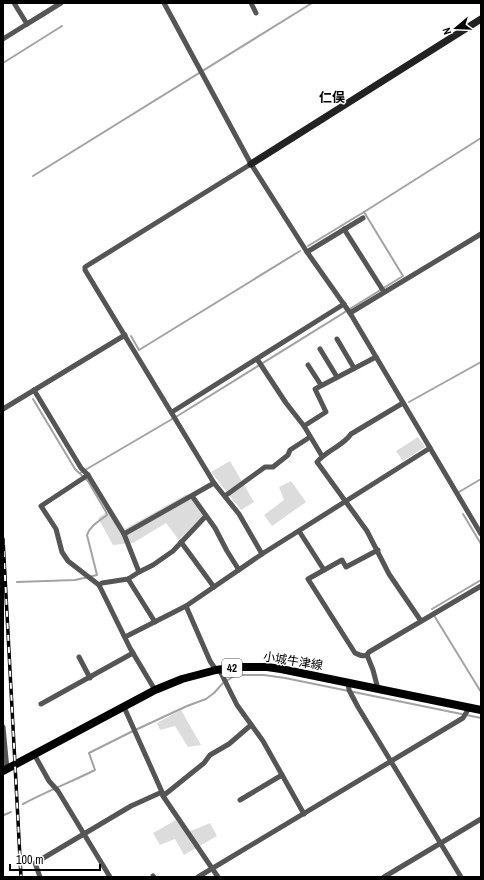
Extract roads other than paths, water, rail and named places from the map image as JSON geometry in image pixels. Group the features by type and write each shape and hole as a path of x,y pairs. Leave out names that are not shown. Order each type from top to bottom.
{"main road":[{"name":"小城牛津線","path":"5,770 155,690 182,679 218,669 267,667 281,669 350,689 378,689 467,712 481,710"}],"street":[{"path":"14,3 27,24"},
{"path":"3,40 61,3"},
{"path":"164,3 251,164 307,252 350,313 481,534"},
{"path":"251,3 256,13"},
{"path":"262,554 239,514 214,483 85,270 85,267 481,19"},
{"path":"307,252 362,218"},
{"path":"344,229 384,292"},
{"path":"350,313 481,234"},
{"path":"172,412 344,304"},
{"path":"3,408 125,335"},
{"path":"337,339 354,368"},
{"path":"320,349 337,377"},
{"path":"304,426 326,412 315,389 376,357"},
{"path":"257,359 286,403 304,426 322,456"},
{"path":"308,364 321,385"},
{"path":"34,390 81,468 88,475 124,534 139,572"},
{"path":"403,403 351,434 347,440 322,456 317,462 367,530 389,574 421,621"},
{"path":"225,496 265,467 272,467 288,455 290,450 310,437"},
{"path":"125,637 186,606 262,554 430,448"},
{"path":"88,475 42,506 56,529 62,552 68,561 99,584 133,653 155,690"},
{"path":"124,534 214,483"},
{"path":"192,496 215,528 239,570"},
{"path":"99,584 128,579 153,565 173,551 206,516"},
{"path":"299,531 324,570"},
{"path":"181,542 214,587"},
{"path":"378,550 346,566 342,560 308,579 355,653 358,655 367,655 369,652 481,586"},
{"path":"128,579 155,622"},
{"path":"186,606 210,661 218,669 237,705 263,741 304,814"},
{"path":"41,704 133,653"},
{"path":"367,655 378,689"},
{"path":"79,657 90,678"},
{"path":"350,689 391,761 462,877"},
{"path":"124,707 133,731 162,794 218,877"},
{"path":"198,877 391,761 467,712"},
{"path":"40,877 35,863 131,806 162,794 204,763 210,755 229,744 251,725"},
{"path":"3,727 5,770"},
{"path":"34,754 49,781 56,789 110,877"},
{"path":"240,800 282,775"},
{"path":"384,877 481,818"}],"waterway":[{"path":"33,176 312,3"},
{"path":"3,63 62,26"},
{"path":"80,473 179,415 403,276 364,212 481,138"},
{"path":"308,246 364,212"},
{"path":"131,336 139,350 300,251"},
{"path":"409,402 481,362"},
{"path":"17,582 75,580 97,575 87,535 93,526 107,515 88,481 75,469 33,399"},
{"path":"459,492 481,479"},
{"path":"463,514 481,544"},
{"path":"432,609 481,580"},
{"path":"435,617 481,692"},
{"path":"23,804 95,770 89,753 187,706 206,699 223,683 236,675 264,675 285,678 481,718"},
{"path":"4,815 11,812"}],"railway":[{"path":"3,539 21,877"}],"district":[{"name":"仁俣","path":"332,97"}]}
